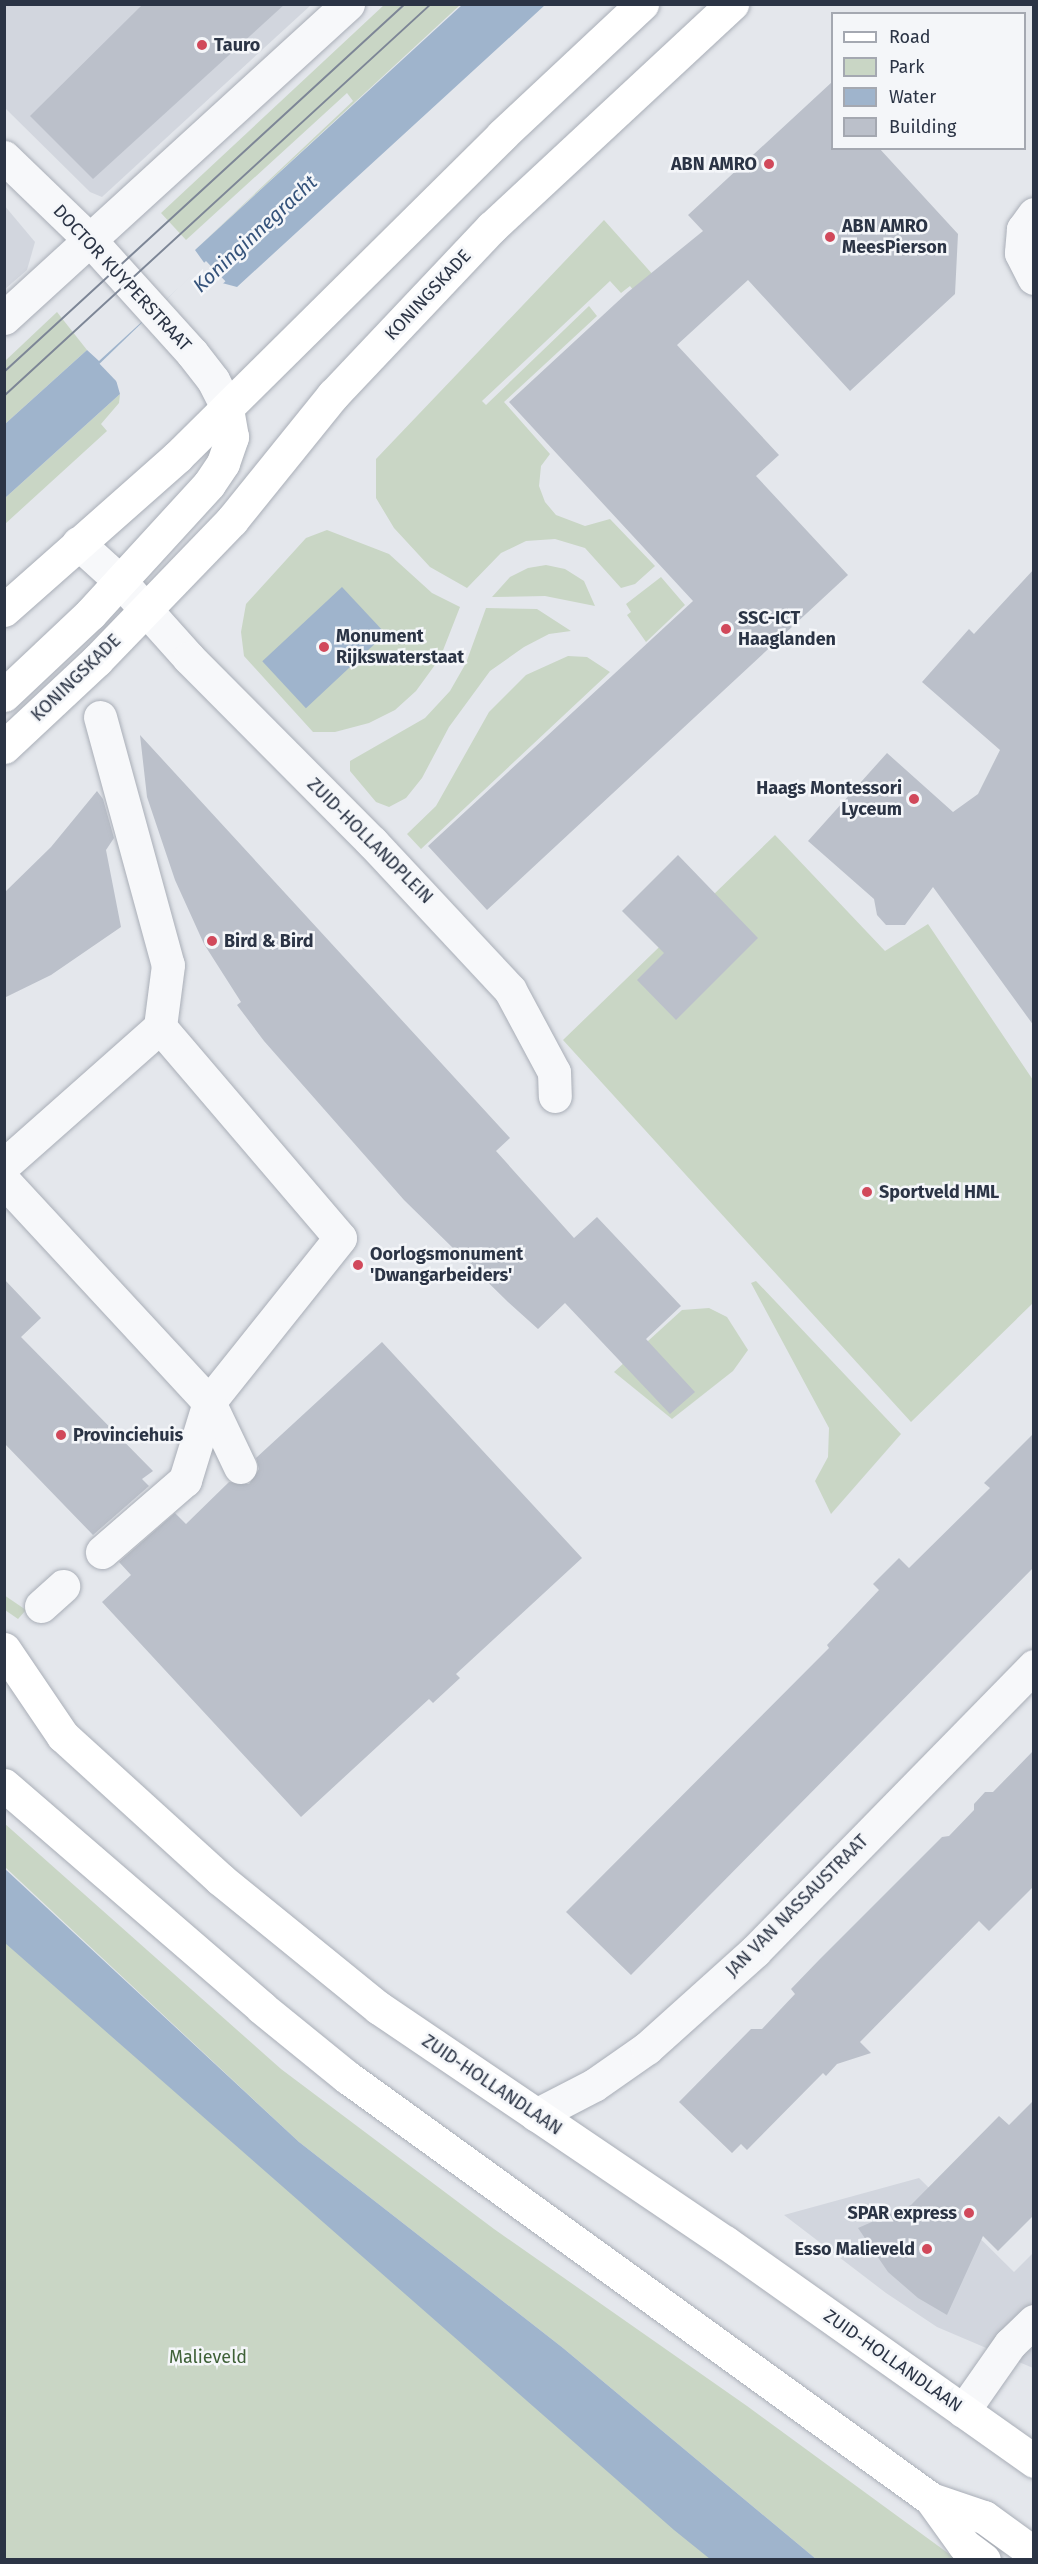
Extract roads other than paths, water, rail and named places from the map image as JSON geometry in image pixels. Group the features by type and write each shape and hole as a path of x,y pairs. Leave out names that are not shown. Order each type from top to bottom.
{"main road":[{"path":"4,610 227,408 502,135 642,4"},
{"name":"KONINGSKADE","path":"4,747 147,609 232,520 333,395 492,227 732,4"},
{"path":"4,695 122,582 223,463 232,437 227,408"},
{"name":"ZUID-HOLLANDLAAN","path":"4,1649 63,1736 220,1880 370,2001 725,2242 1034,2461"},
{"path":"4,1690 63,1736"},
{"path":"4,1785 253,2001 347,2077 931,2499 984,2517 1034,2553"},
{"path":"931,2499 964,2544 984,2559"}],"street":[{"path":"4,318 348,4"},
{"name":"DOCTOR KUYPERSTRAAT","path":"4,157 89,240 213,380 227,408"},
{"path":"1034,214 1023,229 1021,253 1034,278"},
{"path":"78,543 122,582 147,609"},
{"name":"ZUID-HOLLANDPLEIN","path":"147,609 181,650 372,842 510,990 554,1072 555,1096"},
{"path":"4,1165 160,1027 168,965 100,717"},
{"path":"102,1552 185,1480 209,1402 340,1238 160,1027"},
{"path":"4,1181 209,1402 240,1467"},
{"name":"JAN VAN NASSAUSTRAAT","path":"536,2115 594,2085 647,2048 755,1951 1034,1666"},
{"path":"963,2411 1010,2344 1034,2321"}],"water":[{"name":"Koninginnegracht","path":"462,5 545,5 237,287 222,283 116,380 120,394 5,498 5,424 87,350 99,361 205,264 195,250"},
{"name":"Monument Rijkswaterstaat","path":"342,587 386,634 306,708 262,661"},
{"path":"4,1868 299,2142 563,2348 816,2559 710,2559 674,2530 5,1943"}],"tram line":[{"path":"4,372 405,4"},
{"path":"4,396 431,4"}],"place":[{"name":"Tauro","path":"202,45"},
{"name":"ABN AMRO","path":"769,164"},
{"name":"ABN AMRO MeesPierson","path":"830,237"},
{"name":"SSC-ICT Haaglanden","path":"726,629"},
{"name":"Monument Rijkswaterstaat","path":"324,647"},
{"name":"Haags Montessori Lyceum","path":"914,799"},
{"name":"Bird & Bird","path":"212,941"},
{"name":"Sportveld HML","path":"867,1192"},
{"name":"Oorlogsmonument 'Dwangarbeiders'","path":"358,1265"},
{"name":"Provinciehuis","path":"61,1435"},
{"name":"SPAR express","path":"969,2213"},
{"name":"Esso Malieveld","path":"927,2249"}],"park label":[{"name":"Malieveld","path":"208,2357"}]}
